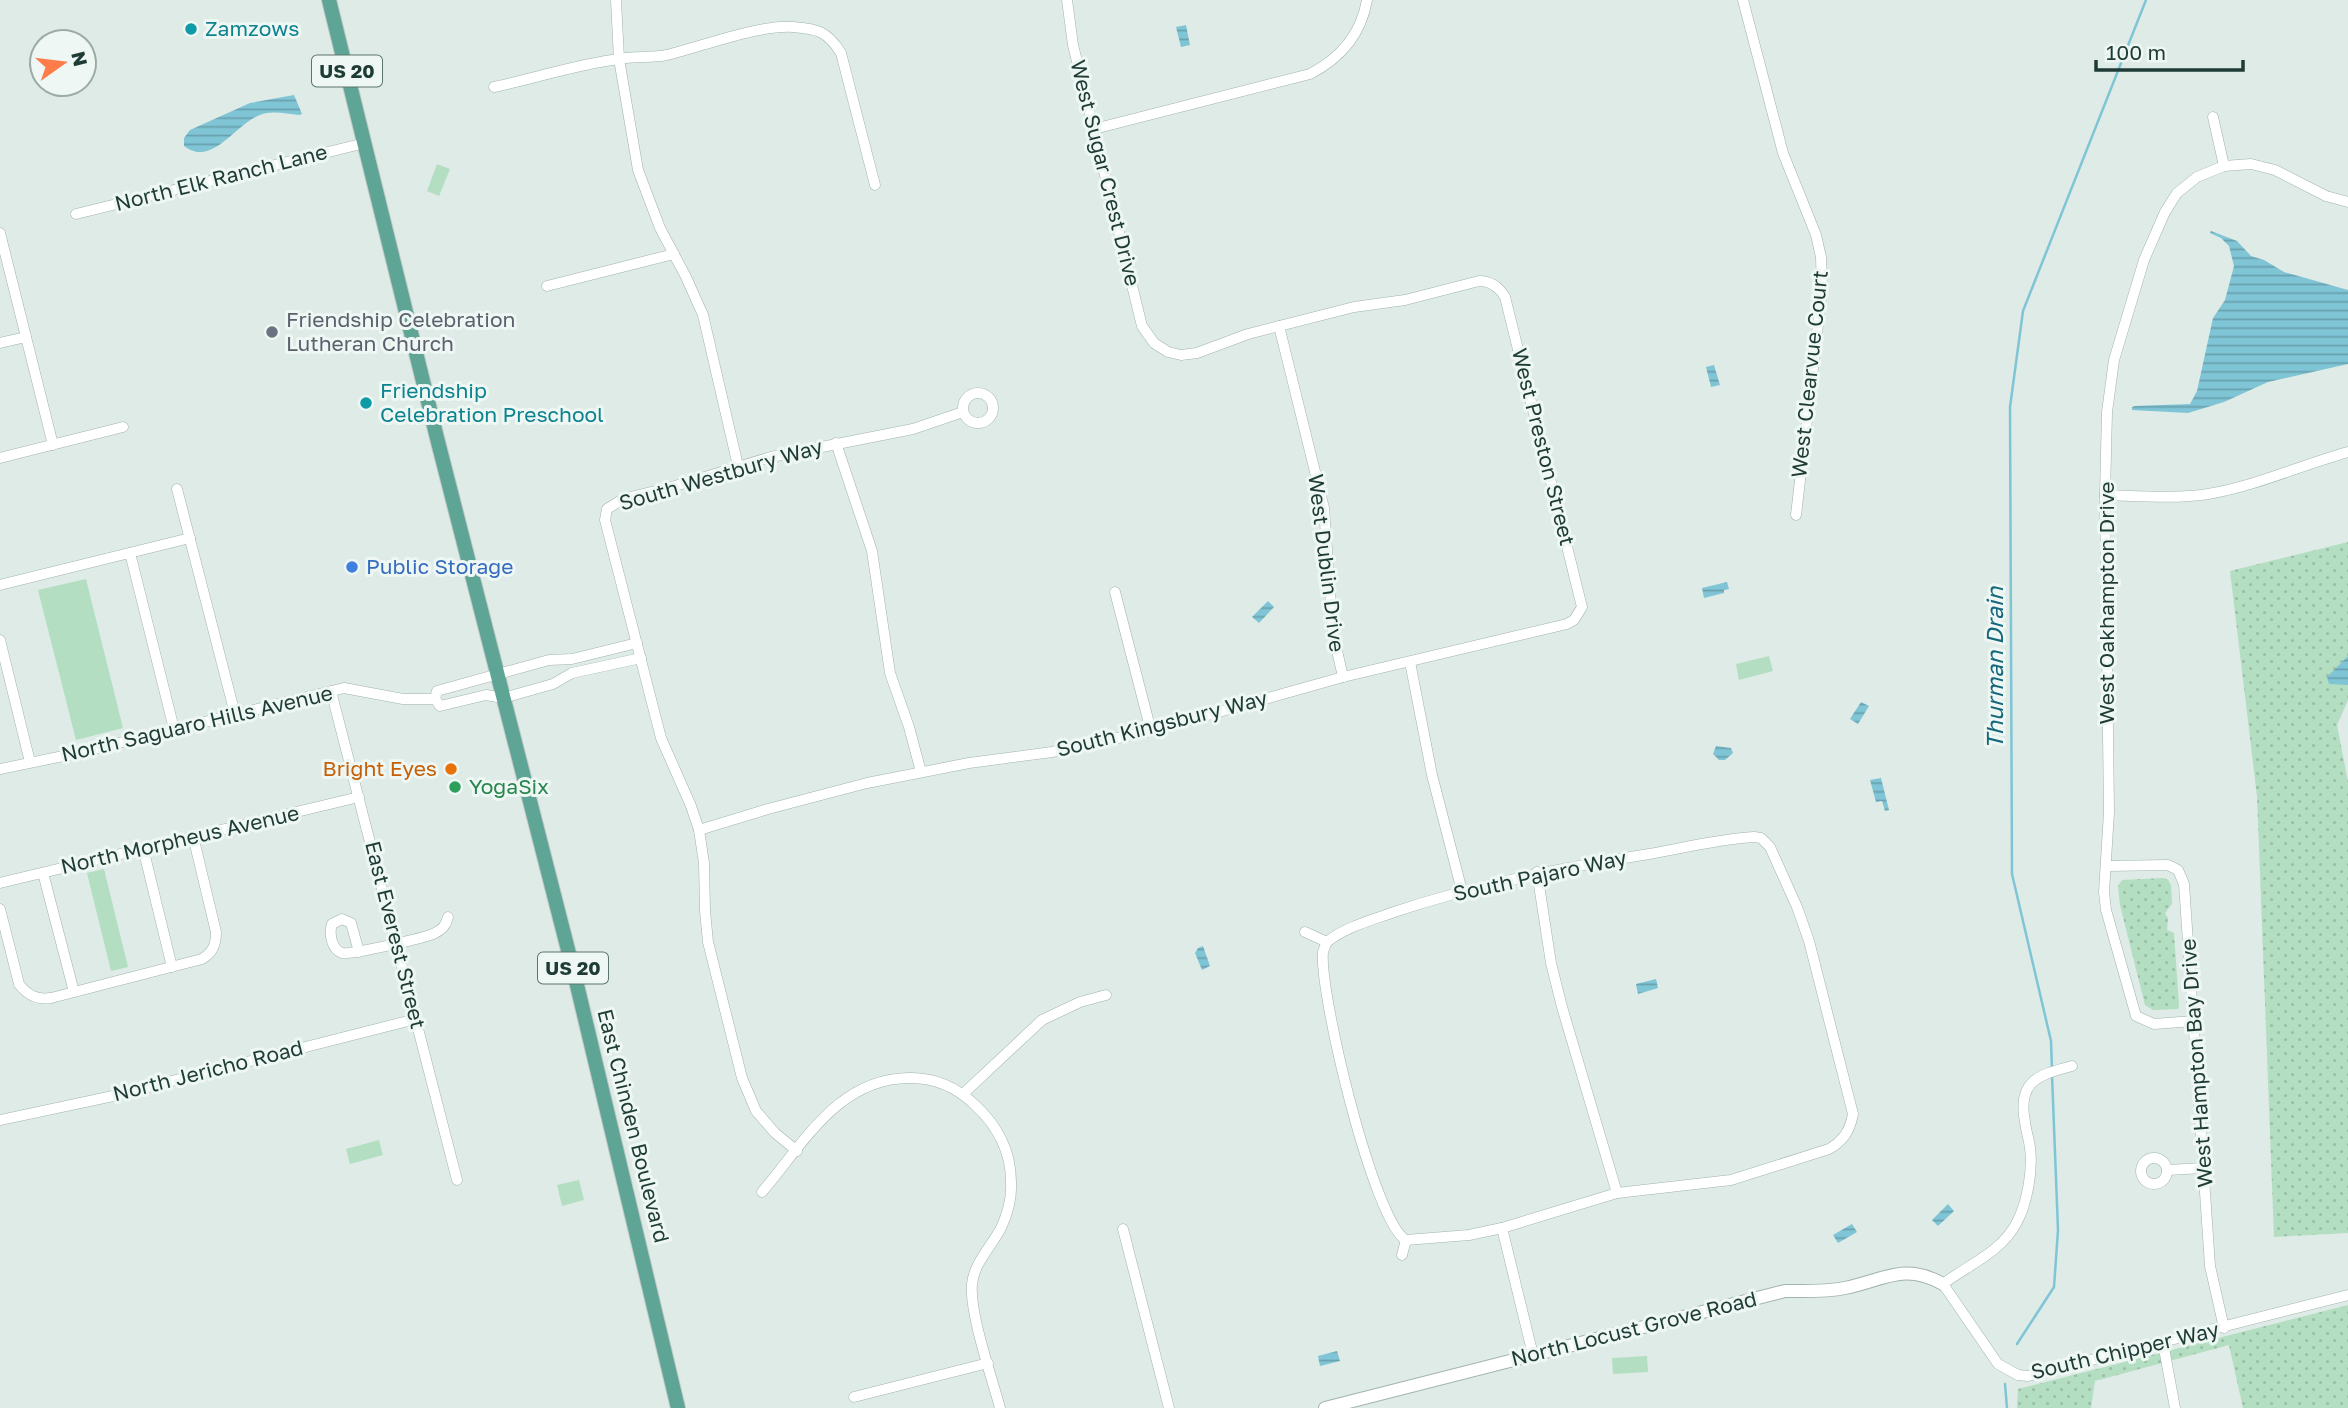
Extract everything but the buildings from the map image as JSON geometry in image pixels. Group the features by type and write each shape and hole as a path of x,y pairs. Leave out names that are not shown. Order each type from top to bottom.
{"main road":[{"name":"East Chinden Boulevard","path":"329,0 497,676 576,981 678,1408"}],"street":[{"path":"616,0 619,59 638,170 660,228 704,315 738,466"},
{"name":"West Sugar Crest Drive","path":"1067,0 1073,45 1142,326 1154,343 1168,352 1181,355 1279,326"},
{"path":"1094,129 1310,74 1338,56 1351,43 1361,23 1367,0"},
{"name":"West Clearvue Court","path":"1743,0 1783,153 1809,213 1821,257 1822,290 1796,515"},
{"path":"494,87 619,59 664,55 761,31 790,27 826,33 841,53 875,185"},
{"path":"2213,117 2224,166 2251,164 2275,170 2326,195 2348,202"},
{"name":"North Elk Ranch Lane","path":"76,214 365,143"},
{"name":"West Oakhampton Drive","path":"2194,1021 2154,1024 2136,1016 2106,910 2104,892 2109,812 2105,495 2107,412 2114,360 2144,260 2165,212 2177,193 2197,177 2224,166"},
{"path":"0,233 53,445"},
{"path":"547,286 674,254"},
{"name":"West Preston Street","path":"1279,326 1354,307 1405,300 1479,281 1486,281 1500,289 1505,297 1581,599 1582,607 1578,613"},
{"name":"West Dublin Drive","path":"1279,326 1324,508 1333,633 1343,677"},
{"path":"0,343 26,337"},
{"name":"South Westbury Way","path":"637,643 605,520 607,509 623,499 738,466 803,449 913,429 964,412"},
{"path":"0,458 123,427"},
{"path":"836,443 848,486 872,551 890,673 921,772"},
{"path":"2105,495 2205,494 2242,486 2348,452"},
{"path":"177,489 235,714"},
{"path":"0,585 190,538"},
{"path":"130,553 174,729"},
{"path":"1115,592 1151,731"},
{"name":"South Kingsbury Way","path":"699,830 768,809 921,772 1052,752 1151,731 1343,677 1567,624 1574,620 1578,613"},
{"path":"0,640 30,762"},
{"path":"497,676 549,660 572,659 637,643 664,748 699,830 704,863 708,942 741,1078 756,1111 775,1133 797,1151"},
{"path":"503,698 553,684 572,673 641,659"},
{"path":"1410,662 1432,775 1462,891"},
{"name":"North Saguaro Hills Avenue","path":"497,676 437,691 435,699 440,706 486,695 503,698"},
{"name":"North Saguaro Hills Avenue","path":"0,769 78,753 344,688 403,699 435,699"},
{"name":"East Everest Street","path":"331,691 457,1180"},
{"name":"North Morpheus Avenue","path":"0,883 359,797"},
{"path":"0,909 19,984 30,995 45,999 202,959 213,950 216,932 192,836"},
{"name":"South Pajaro Way","path":"1326,942 1335,935 1377,918 1462,891 1537,872 1748,837 1761,838 1770,847 1810,941 1852,1103 1851,1125 1839,1143 1829,1149 1752,1174 1731,1180 1617,1193"},
{"path":"143,848 172,967"},
{"name":"West Hampton Bay Drive","path":"2107,866 2168,865 2178,870 2184,884 2210,1265 2224,1328"},
{"path":"1305,932 1326,942 1323,953 1336,1043 1352,1110 1395,1231 1406,1240 1469,1235 1502,1228 1617,1193 1559,996 1537,872"},
{"path":"43,873 74,992"},
{"path":"359,952 433,934 445,926 448,917"},
{"path":"963,1094 1042,1020 1080,1002 1106,995"},
{"name":"North Jericho Road","path":"0,1120 113,1096 416,1019"},
{"path":"1943,1284 1979,1261 2011,1234 2019,1219 2031,1160 2022,1099 2029,1087 2043,1074 2072,1066"},
{"path":"762,1192 828,1113 843,1099 872,1083 897,1078 919,1078 963,1094 989,1117 1000,1136 1009,1162 1011,1184 1009,1205 1001,1228 977,1266 972,1283 972,1302 1000,1408"},
{"path":"2167,1170 2204,1168"},
{"path":"1123,1228 1169,1408"},
{"path":"1502,1228 1534,1355"},
{"path":"1402,1255 1406,1240"},
{"name":"North Locust Grove Road","path":"1325,1408 1786,1291 1818,1292 1904,1272 1927,1275 1943,1284"},
{"name":"South Chipper Way","path":"1943,1284 1998,1364 2018,1375 2028,1376 2348,1295"},
{"path":"2163,1343 2175,1408"},
{"path":"854,1397 988,1363"}],"green space":[{"path":"437,164 450,169 439,196 427,191"},
{"path":"2348,542 2348,700 2337,725 2348,782 2348,1233 2274,1237 2257,796 2230,571"},
{"path":"86,579 123,728 76,740 38,590"},
{"path":"1769,656 1773,671 1739,680 1736,664"},
{"path":"104,869 128,967 111,971 87,873"},
{"path":"2163,878 2171,885 2172,904 2165,913 2168,918 2167,930 2174,933 2179,1006 2178,1009 2153,1010 2145,1005 2120,905 2118,886 2122,880"},
{"path":"379,1140 383,1155 350,1164 346,1149"},
{"path":"579,1180 584,1200 562,1206 557,1185"},
{"path":"2348,1305 2348,1408 2243,1408 2229,1345 2095,1381 2091,1408 2017,1408 2018,1389"},
{"path":"1647,1356 1648,1372 1613,1374 1612,1358"}],"water":[{"path":"1186,25 1190,45 1181,47 1176,27"},
{"path":"294,95 302,114 260,115 224,142 204,152 184,146 184,138 190,130 250,103"},
{"path":"2211,231 2237,241 2251,256 2284,272 2348,290 2348,364 2268,382 2224,402 2188,413 2132,410 2135,406 2190,404 2197,391 2213,318 2225,300 2234,266 2229,246 2210,233"},
{"path":"1714,365 1720,385 1711,387 1706,367"},
{"path":"1727,582 1729,589 1724,590 1724,593 1704,598 1702,588"},
{"path":"1268,601 1274,607 1259,623 1252,617"},
{"path":"2348,656 2348,685 2329,684 2327,677"},
{"path":"1861,702 1869,706 1858,724 1850,719"},
{"path":"1716,746 1731,748 1733,753 1725,760 1719,760 1713,754"},
{"path":"1881,778 1889,810 1885,811 1882,801 1876,802 1870,780"},
{"path":"1203,946 1210,966 1202,970 1195,953"},
{"path":"1656,979 1658,988 1638,994 1636,984"},
{"path":"1948,1204 1954,1211 1938,1226 1932,1220"},
{"path":"1852,1224 1857,1232 1838,1243 1833,1235"},
{"path":"1337,1351 1340,1361 1320,1366 1318,1356"}],"waterway":[{"name":"Thurman Drain","path":"2052,1069 2051,1041 2012,874 2010,407 2023,311 2146,0"},
{"name":"Thurman Drain","path":"2017,1344 2054,1287 2058,1230 2052,1075"},
{"name":"Thurman Drain","path":"2005,1384 2007,1408"}],"place":[{"name":"Zamzows","path":"191,29"},
{"name":"Friendship Celebration Lutheran Church","path":"272,332"},
{"name":"Friendship Celebration Preschool","path":"366,403"},
{"name":"Public Storage","path":"352,567"},
{"name":"Bright Eyes","path":"451,769"},
{"name":"YogaSix","path":"455,787"}]}
